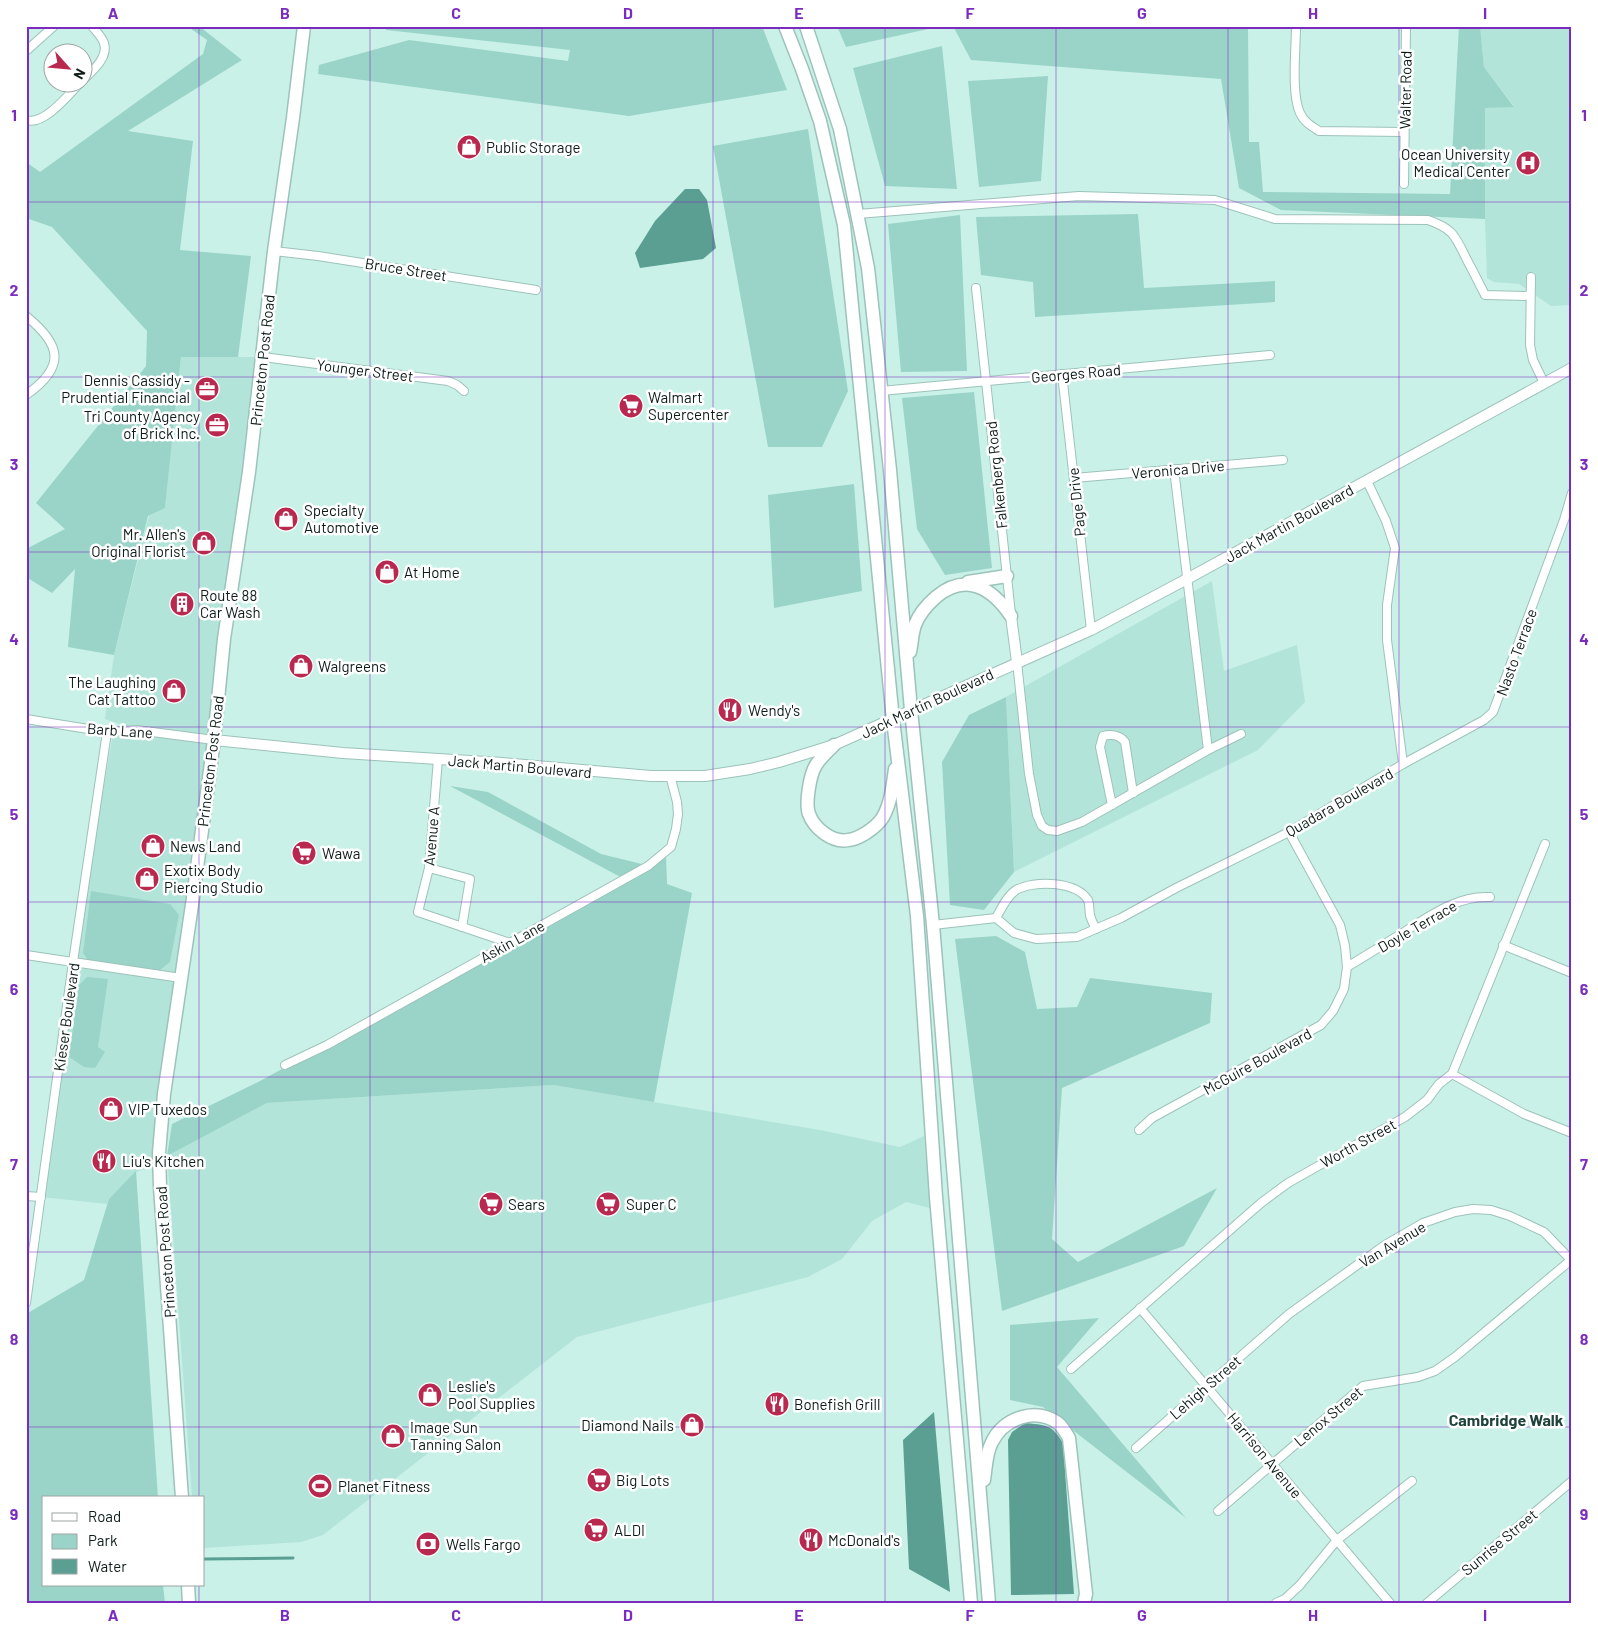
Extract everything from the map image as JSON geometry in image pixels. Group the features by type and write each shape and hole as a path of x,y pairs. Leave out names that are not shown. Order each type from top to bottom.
{"main road":[{"name":"Princeton Post Road","path":"182,1496 159,1164 164,1094 214,740 224,639 249,472 274,250 304,26"},
{"path":"785,26 820,121 844,225 893,720 917,916 937,1207 971,1603"},
{"path":"806,26 840,128 868,268 890,470 911,710 933,926 988,1603"},
{"path":"907,666 915,625 928,604 944,590 961,583 1007,576"},
{"path":"961,583 978,586 992,595 1003,604 1011,616"},
{"path":"834,745 816,765 808,794 808,814 823,832 837,840 848,840 860,836 873,828 883,817 890,799 898,756"},
{"path":"981,1510 986,1460 992,1442 1006,1424 1026,1415 1044,1416 1059,1423 1069,1438 1086,1594 1084,1603"},
{"path":"188,1586 190,1603"}],"street":[{"path":"26,51 54,26"},
{"path":"92,26 104,42 105,49 98,66 92,72"},
{"path":"1296,26 1295,95 1299,112 1310,126 1319,131 1404,132"},
{"name":"Walter Road","path":"1404,184 1406,26"},
{"path":"26,120 32,122 39,121 72,92"},
{"path":"858,214 1079,196 1214,200 1275,219 1428,220 1442,225 1452,232 1460,243 1485,295 1530,296"},
{"name":"Bruce Street","path":"274,250 536,290"},
{"path":"1531,277 1530,345 1533,360 1544,383"},
{"name":"Falkenberg Road","path":"976,288 1017,662"},
{"path":"26,316 40,327 50,340 56,354 52,370 37,388 26,395"},
{"name":"Georges Road","path":"880,391 1270,355"},
{"name":"Younger Street","path":"263,357 448,381 464,391"},
{"name":"Jack Martin Boulevard","path":"214,740 325,751 502,763 650,776 705,776 779,762 834,745 893,720 911,710 1090,630 1187,579 1572,368"},
{"name":"Page Drive","path":"1062,374 1090,630"},
{"name":"Veronica Drive","path":"1074,478 1283,460"},
{"path":"1174,469 1208,750"},
{"name":"Quadara Boulevard","path":"996,918 1014,933 1036,939 1077,937 1096,930 1289,832 1403,764 1387,640 1387,605 1395,548 1386,521 1367,480"},
{"name":"Nasto Terrace","path":"1403,764 1484,720 1493,712 1564,520 1572,493"},
{"path":"1017,662 1029,774 1037,815 1042,826 1057,831 1082,822 1208,750 1241,734"},
{"name":"Barb Lane","path":"26,719 108,732 137,730 214,740"},
{"name":"Kieser Boulevard","path":"26,1303 108,732"},
{"path":"1112,805 1100,747 1103,736 1108,734 1117,736 1125,742 1133,792"},
{"name":"Avenue A","path":"438,759 429,868 418,912 462,927"},
{"name":"Askin Lane","path":"285,1065 327,1045 648,866 670,847 678,814 675,790 670,775"},
{"name":"McGuire Boulevard","path":"1139,1130 1152,1118 1322,1025 1333,1011 1344,989 1347,967 1340,925 1289,832"},
{"name":"Worth Street","path":"1071,1369 1267,1198 1288,1183 1405,1117 1427,1100 1439,1084 1452,1074 1503,945 1546,844"},
{"path":"429,868 470,880 462,927 510,943"},
{"path":"933,926 996,918 1015,891 1031,884 1066,886 1081,892 1089,902 1090,916 1096,930"},
{"name":"Doyle Terrace","path":"1347,967 1437,911 1462,900 1481,896 1490,897"},
{"path":"1503,945 1572,973"},
{"path":"26,955 181,978"},
{"path":"1452,1074 1524,1114 1572,1133"},
{"path":"26,1196 41,1197"},
{"name":"Van Avenue","path":"1274,1326 1385,1244 1423,1223 1455,1212 1473,1209 1491,1210 1510,1216 1544,1232 1571,1260"},
{"name":"Lenox Street","path":"1218,1511 1363,1386 1418,1377 1435,1371 1571,1260"},
{"name":"Harrison Avenue","path":"1140,1308 1390,1603"},
{"name":"Lehigh Street","path":"1136,1448 1274,1326"},
{"path":"1276,1603 1285,1599 1300,1585 1337,1540 1412,1481"},
{"name":"Sunrise Street","path":"1427,1603 1572,1481"}],"shaded area":[{"name":"Ocean University Medical Center","path":"1480,26 1572,26 1572,305 1551,306 1519,284 1494,282 1487,278 1485,108 1514,106 1484,67"},
{"path":"181,357 263,357 156,1166 136,1172 109,1199 107,1204 41,1197 73,962 112,739 137,730 105,719 114,655 149,516 165,507"},
{"path":"1212,581 1224,671 1297,645 1305,702 1258,750 1014,872 1006,697"},
{"path":"553,1085 820,1130 900,1147 924,1136 930,1208 906,1202 872,1221 842,1259 808,1277 577,1337 323,1535 301,1542 205,1548 205,1496 192,1496 167,1156 267,1103"}],"green space":[{"path":"187,26 199,26 242,60 128,131 193,141 180,250 251,256 238,357 181,357 165,508 148,516 114,655 68,647 75,569 52,593 26,577 26,549 65,529 36,503 146,366 147,331 52,227 26,218 26,162 40,172 203,54 207,40"},
{"path":"386,26 762,26 787,90 629,116 318,74 319,65 409,40 568,61 570,50 386,30"},
{"path":"837,26 942,26 846,47"},
{"path":"953,26 1248,26 1249,142 1259,142 1263,192 1450,194 1459,26 1480,26 1484,67 1514,107 1485,108 1485,219 1281,210 1239,188 1221,79 971,60"},
{"path":"942,46 957,189 885,186 853,68"},
{"path":"1048,76 1041,181 979,187 968,81"},
{"path":"808,129 848,391 822,447 768,447 713,146"},
{"path":"1138,214 1144,288 1275,281 1275,302 1035,317 1033,282 981,275 976,217"},
{"path":"960,215 967,371 901,372 888,224"},
{"path":"974,392 992,568 945,575 917,529 902,398"},
{"path":"854,484 862,591 774,608 768,495"},
{"path":"1006,697 1014,872 984,910 950,905 942,762 969,715"},
{"path":"450,786 488,792 601,854 654,867 666,856 667,884 692,893 654,1102 553,1085 267,1103 167,1156 172,1124 260,1081 628,881"},
{"path":"91,891 170,904 179,915 170,962 160,970 88,960 83,953"},
{"path":"996,936 1025,952 1037,1009 1077,1007 1090,978 1212,993 1210,1023 1062,1088 1052,1239 1078,1262 1217,1188 1184,1246 1002,1311 955,939"},
{"path":"87,977 108,979 98,1047 105,1052 95,1068 84,1067 69,1057 79,985"},
{"path":"136,1171 158,1496 42,1496 42,1586 163,1586 165,1603 26,1603 26,1314 84,1280 109,1199"},
{"path":"1099,1318 1057,1367 1186,1518 1043,1407 1010,1400 1010,1325"}],"water":[{"path":"685,189 699,189 707,200 716,248 703,259 640,268 635,253 655,221"},
{"path":"934,1412 950,1592 909,1569 903,1440"},
{"path":"1025,1423 1038,1424 1051,1429 1063,1443 1074,1594 1011,1595 1008,1440 1012,1432"}],"waterway":[{"path":"205,1559 293,1558"}],"place":[{"name":"Public Storage","path":"469,147"},
{"name":"Ocean University Medical Center","path":"1528,163"},
{"name":"Dennis Cassidy - Prudential Financial","path":"207,389"},
{"name":"Walmart Supercenter","path":"631,406"},
{"name":"Tri County Agency of Brick Inc.","path":"217,425"},
{"name":"Specialty Automotive","path":"286,519"},
{"name":"Mr. Allen's Original Florist","path":"204,543"},
{"name":"At Home","path":"387,572"},
{"name":"Route 88 Car Wash","path":"182,604"},
{"name":"Walgreens","path":"301,666"},
{"name":"The Laughing Cat Tattoo","path":"174,691"},
{"name":"Wendy's","path":"730,710"},
{"name":"News Land","path":"153,846"},
{"name":"Wawa","path":"304,853"},
{"name":"Exotix Body Piercing Studio","path":"147,879"},
{"name":"VIP Tuxedos","path":"111,1109"},
{"name":"Liu's Kitchen","path":"104,1161"},
{"name":"Sears","path":"491,1204"},
{"name":"Super C","path":"608,1204"},
{"name":"Leslie's Pool Supplies","path":"430,1395"},
{"name":"Bonefish Grill","path":"777,1404"},
{"name":"Diamond Nails","path":"692,1425"},
{"name":"Image Sun Tanning Salon","path":"393,1436"},
{"name":"Big Lots","path":"599,1480"},
{"name":"Planet Fitness","path":"320,1486"},
{"name":"ALDI","path":"596,1530"},
{"name":"McDonald's","path":"811,1540"},
{"name":"Wells Fargo","path":"428,1544"}],"district":[{"name":"Cambridge Walk","path":"1506,1419"}]}
